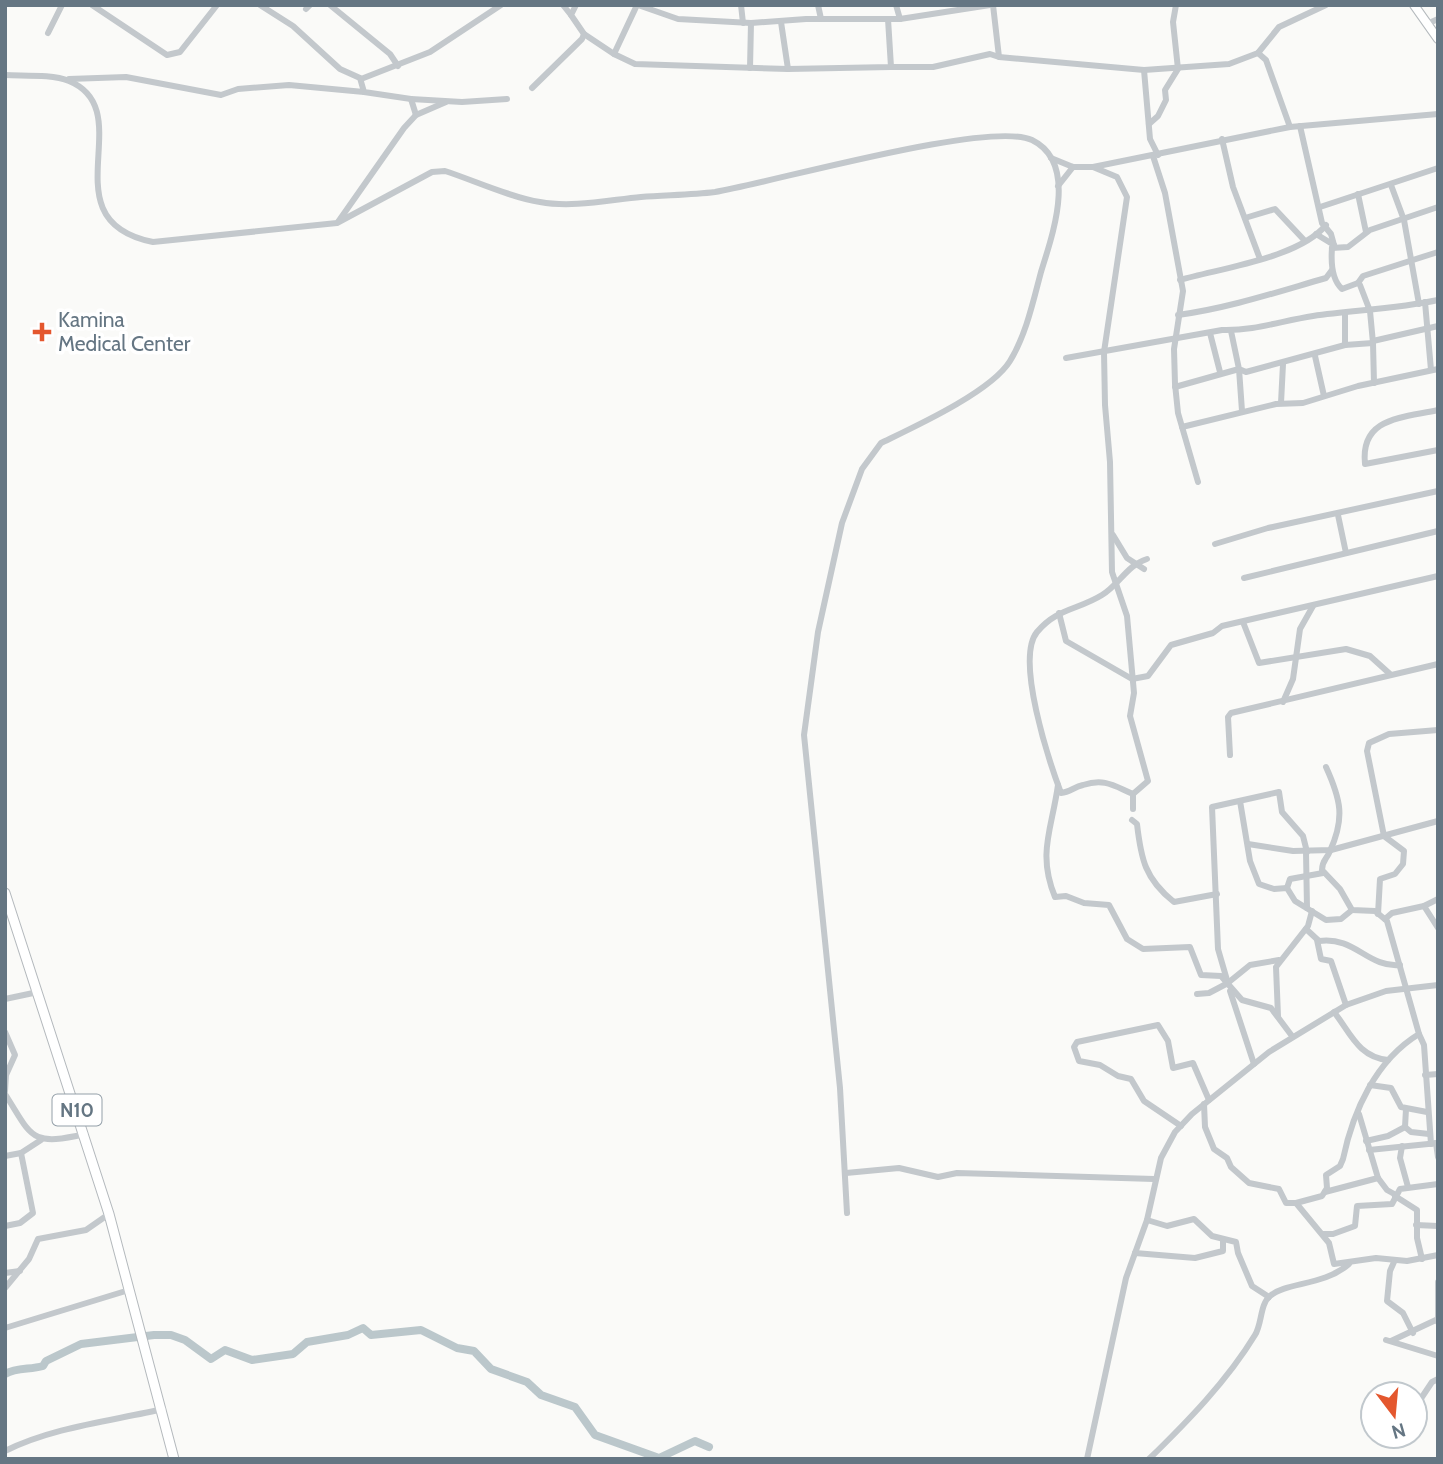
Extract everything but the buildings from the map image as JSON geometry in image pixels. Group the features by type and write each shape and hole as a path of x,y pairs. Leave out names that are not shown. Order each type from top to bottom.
{"highway":[{"name":"N10","path":"5,893 109,1214 163,1409 174,1459"}],"main road":[{"path":"1414,5 1438,39"}],"street":[{"path":"48,33 62,5"},
{"path":"92,5 167,55 180,52 217,5"},
{"path":"260,5 293,26 341,69 361,79 430,52 491,8 501,5"},
{"path":"330,5 390,54 398,66"},
{"path":"563,5 584,34 635,64 788,69 933,67 990,54 1144,70 1229,64 1260,50 1279,27 1326,5"},
{"path":"571,15 576,5"},
{"path":"614,54 638,5 678,19 747,23 900,19 961,7 992,5 999,57"},
{"path":"741,5 747,23 750,68"},
{"path":"818,5 821,19"},
{"path":"896,5 900,19"},
{"path":"1149,124 1158,116 1166,100 1165,89 1178,69 1173,22 1176,5"},
{"path":"888,19 891,67"},
{"path":"1427,24 1438,19"},
{"path":"780,22 788,69"},
{"path":"532,89 560,58 574,49 584,34"},
{"path":"1260,50 1265,57 1290,127"},
{"path":"1144,70 1150,139 1165,193 1184,297 1178,315 1175,341 1175,387 1182,427 1198,482"},
{"path":"5,75 67,79 126,77 221,95 238,89 289,85 446,102 507,99"},
{"path":"67,79 78,85 95,107 98,116 99,198 103,213 128,237 153,242 337,223 352,218 421,175 445,171 540,202 577,203 714,192 916,148 1016,135 1033,141 1051,158 1073,167 1093,167 1290,127 1438,114"},
{"path":"361,79 364,92"},
{"path":"411,99 416,115"},
{"path":"337,223 398,135 416,115 446,102"},
{"path":"1300,126 1333,247 1332,270 1342,289 1358,283 1363,275 1438,251"},
{"path":"1222,139 1233,187 1260,259"},
{"path":"847,1213 846,1173 804,736 818,632 848,500 872,453 881,443 953,406 998,373 1011,360 1024,330 1055,224 1059,200 1051,158"},
{"path":"1120,163 1117,177 1127,197 1127,209 1104,352 1112,532 1110,551 1115,580 1128,617 1134,700 1130,716 1148,781 1133,794 1133,809"},
{"path":"1058,186 1073,167"},
{"path":"1093,167 1117,177"},
{"path":"1320,206 1438,168"},
{"path":"1182,427 1281,403 1303,403 1434,369 1429,328 1410,261 1404,220 1391,185"},
{"path":"1357,194 1366,232"},
{"path":"1316,234 1333,247 1348,247 1366,232 1438,206"},
{"path":"1245,218 1275,209 1305,241"},
{"path":"1180,280 1260,259 1305,241 1326,225"},
{"path":"1178,315 1206,312 1266,297 1326,278 1332,270"},
{"path":"1358,283 1370,311 1374,383"},
{"path":"1066,358 1314,316 1370,311 1438,300"},
{"path":"1345,313 1345,345"},
{"path":"1175,387 1195,383 1220,372 1239,369 1246,372 1315,356 1345,345 1373,342 1438,326"},
{"path":"1231,331 1239,369 1242,411"},
{"path":"1210,333 1220,372"},
{"path":"1315,356 1324,396"},
{"path":"1281,403 1283,364"},
{"path":"1438,410 1377,427 1366,438 1365,464 1438,450"},
{"path":"1214,544 1268,528 1338,515 1438,491"},
{"path":"1338,515 1346,554"},
{"path":"1244,578 1438,531"},
{"path":"1112,532 1134,565 1144,569"},
{"path":"1133,794 1115,783 1086,784 1061,793 1041,737 1032,692 1029,652 1036,634 1059,613 1102,595 1115,580 1134,565 1147,559"},
{"path":"1059,613 1064,640 1132,679 1147,676 1171,645 1243,622 1438,576"},
{"path":"1283,702 1289,691 1298,656 1300,629 1313,606"},
{"path":"1243,622 1257,662 1346,649 1370,656 1390,674"},
{"path":"1230,755 1228,714 1438,664"},
{"path":"1378,914 1380,879 1395,874 1405,856 1404,851 1384,836 1367,751 1369,743 1389,734 1438,730"},
{"path":"1326,767 1334,785 1341,825 1334,836 1331,850 1322,862 1323,873 1340,889 1352,911"},
{"path":"1058,785 1052,828 1044,848 1047,874 1055,897 1066,896 1088,904 1105,902 1127,939 1133,943 1152,950 1190,947 1201,975 1219,975 1228,981 1242,1000 1271,1008 1292,1036"},
{"path":"1254,1063 1218,949 1212,807 1279,792 1282,812 1303,836 1310,910 1306,929 1279,960 1275,972 1278,1016"},
{"path":"1240,801 1250,861 1259,884 1274,889 1287,888"},
{"path":"1132,820 1137,824 1141,860 1148,876 1167,897 1174,902 1217,894"},
{"path":"1248,844 1306,852 1331,850 1438,821"},
{"path":"1323,873 1290,879 1287,888 1290,897 1330,920 1345,917 1352,911 1378,914 1391,929 1424,1045 1429,1134 1438,1157"},
{"path":"1385,919 1392,913 1424,906 1438,899"},
{"path":"1424,906 1438,928"},
{"path":"1306,929 1317,940 1321,959 1331,961 1346,1005"},
{"path":"1317,940 1337,939 1354,946 1382,964 1400,965"},
{"path":"1197,994 1209,993 1250,965 1279,960"},
{"path":"1087,1459 1122,1291 1147,1220 1154,1179 1163,1153 1181,1126 1254,1063 1292,1036 1346,1005 1379,993 1438,985"},
{"path":"5,999 38,992"},
{"path":"1334,1012 1353,1041 1374,1057 1388,1060"},
{"path":"1181,1126 1144,1101 1131,1079 1118,1076 1100,1065 1079,1061 1074,1047 1077,1042 1158,1025 1168,1041 1173,1068 1193,1063 1207,1102 1205,1127 1214,1149 1227,1158 1231,1167 1249,1183 1279,1189 1286,1203 1296,1203 1335,1187 1378,1178"},
{"path":"5,1032 15,1055 6,1075 5,1092 27,1132 41,1140"},
{"path":"1323,1193 1327,1188 1326,1175 1340,1166 1370,1085 1405,1042 1419,1034"},
{"path":"1425,1075 1438,1074"},
{"path":"1370,1085 1391,1088 1401,1107 1427,1112"},
{"path":"1406,1109 1405,1127 1410,1132 1429,1134"},
{"path":"1359,1112 1378,1178 1387,1190 1414,1206 1422,1259"},
{"path":"1366,1141 1388,1136 1405,1127"},
{"path":"5,1156 21,1153 41,1140 85,1134"},
{"path":"1369,1150 1435,1144"},
{"path":"1402,1146 1400,1158 1408,1187"},
{"path":"5,1226 20,1223 33,1213 21,1153"},
{"path":"846,1173 899,1168 938,1177 957,1173 1154,1179"},
{"path":"1323,1234 1333,1234 1355,1226 1357,1206 1392,1204 1400,1189 1438,1184"},
{"path":"1296,1203 1323,1234 1334,1265 1334,1275"},
{"path":"5,1288 20,1271 38,1239 86,1230 109,1214"},
{"path":"1147,1220 1167,1226 1197,1220 1212,1236 1236,1242 1252,1286 1269,1297"},
{"path":"1416,1224 1438,1226"},
{"path":"1135,1253 1195,1258 1223,1251 1223,1240"},
{"path":"1334,1265 1376,1258 1394,1262 1438,1255"},
{"path":"1149,1459 1181,1428 1238,1359 1256,1334 1269,1297 1279,1291 1334,1275 1351,1262"},
{"path":"1394,1262 1387,1286 1387,1301 1403,1313 1413,1333"},
{"path":"5,1273 20,1271"},
{"path":"1438,1282 1438,1320 1413,1333 1388,1341 1438,1356"},
{"path":"5,1328 128,1290"},
{"path":"5,1451 46,1436 163,1409"}],"waterway":[{"path":"5,1374 43,1366 46,1361 81,1344 154,1335 171,1335 185,1340 211,1359 225,1350 252,1360 293,1354 307,1342 348,1335 363,1328 371,1335 421,1330 457,1348 474,1351 491,1369 527,1382 541,1395 575,1407 595,1435 659,1458 695,1441 709,1447"}],"place":[{"name":"Kamina Medical Center","path":"42,332"}]}
